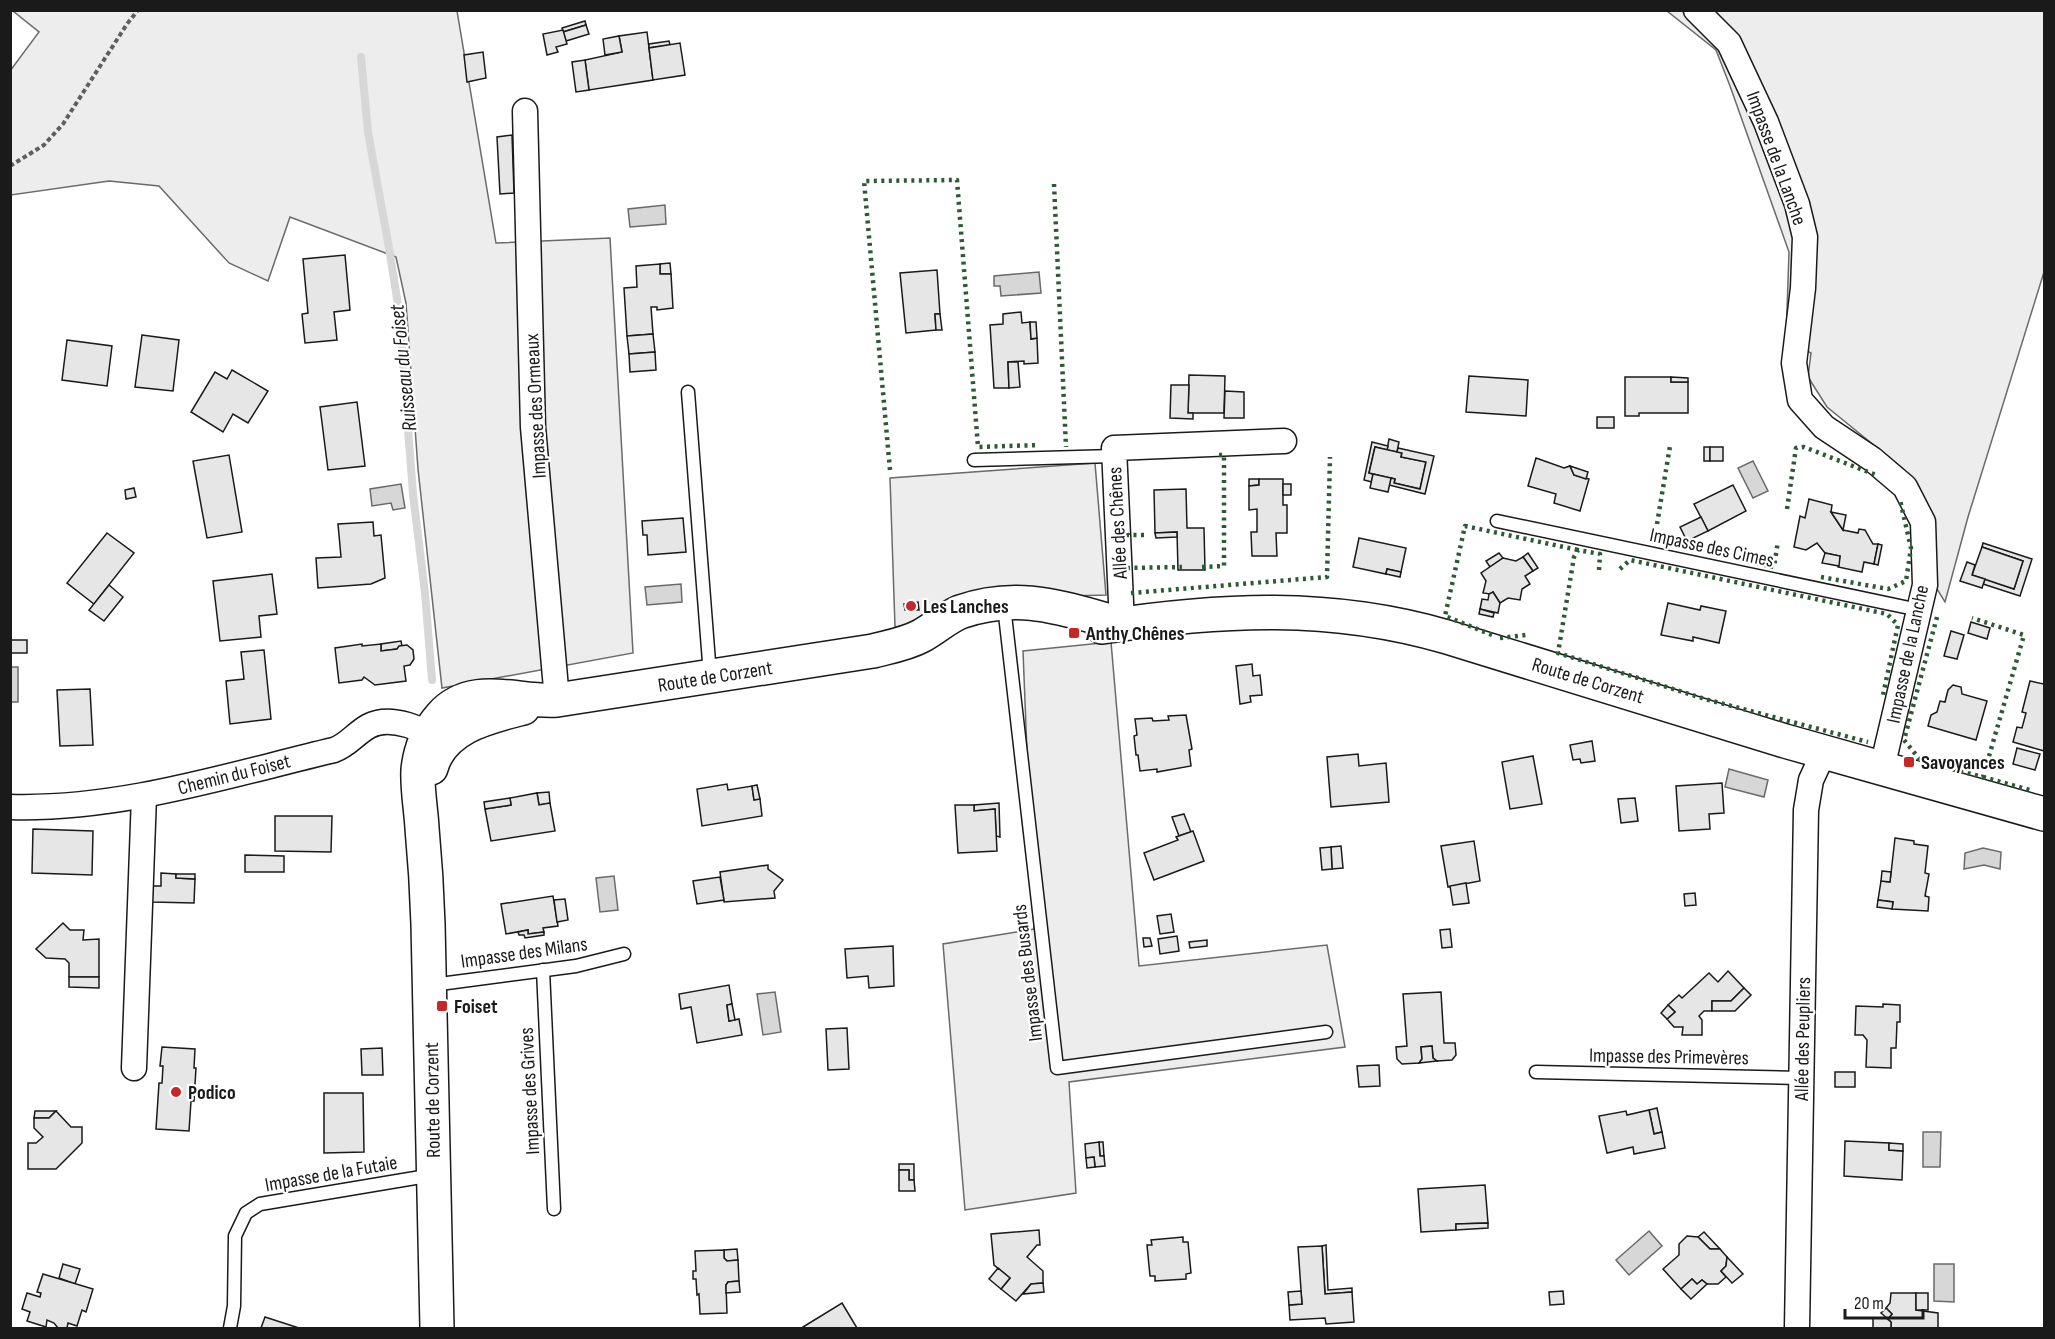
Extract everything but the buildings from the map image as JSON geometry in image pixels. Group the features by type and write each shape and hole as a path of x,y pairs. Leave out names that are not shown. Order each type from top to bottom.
{"street":[{"name":"Impasse de la Lanche","path":"1696,10 1729,43 1766,122 1797,204 1805,237 1803,288 1794,363 1800,400 1824,427 1872,459 1905,487 1923,522 1924,585 1882,768"},
{"name":"Impasse des Ormeaux","path":"525,111 533,428 557,700"},
{"name":"Allée des Chênes","path":"1122,624 1114,448 1284,441"},
{"name":"Route de Corzent","path":"437,1329 426,872 418,777 421,751 435,740 447,709 471,698 490,695 557,700 873,651 920,650 936,645 1005,612 1032,619 1091,628 1269,611 1326,614 1386,621 1447,637 1824,752 2044,814"},
{"name":"Chemin du Foiset","path":"10,807 36,808 144,796 334,750 377,722 402,724 435,740"},
{"name":"Allée des Peupliers","path":"1797,1329 1806,810 1811,780 1824,752"},
{"path":"134,1068 144,796"}],"lane":[{"path":"688,392 710,676"},
{"path":"974,460 1114,456"},
{"name":"Impasse des Cimes","path":"1497,521 1919,610"},
{"name":"Impasse des Busards","path":"1005,612 1057,1068 1326,1032"},
{"name":"Impasse des Milans","path":"429,985 576,966 624,954"},
{"name":"Impasse des Grives","path":"543,970 554,1209"},
{"name":"Impasse des Primevères","path":"1536,1072 1801,1078"},
{"name":"Impasse de la Futaie","path":"230,1329 234,1306 235,1236 246,1213 260,1203 434,1175"}],"path":[{"path":"10,166 44,145 63,124 138,10"}],"shaded area":[{"path":"13,11 457,11 496,243 610,238 633,653 442,688 418,469 406,303 396,257 290,217 268,281 229,263 159,186 109,181 11,195 10,71 39,32"},
{"path":"1667,11 2044,11 2044,272 1968,517 1945,602 1932,581 1935,526 1919,489 1902,468 1827,407 1808,377 1811,353 1786,340 1789,252 1730,86 1716,50"},
{"path":"665,205 666,224 630,227 628,209"},
{"path":"1039,272 1041,293 1001,296 1000,286 994,286 994,276"},
{"path":"1753,461 1768,491 1753,498 1738,468"},
{"path":"1095,463 1106,595 1069,596 895,627 890,478"},
{"path":"401,484 405,508 393,510 391,503 372,506 370,489"},
{"path":"681,584 682,602 647,605 645,587"},
{"path":"1111,642 1139,966 1327,945 1345,1047 1069,1082 1076,1193 965,1210 943,944 1034,929 1023,651"},
{"path":"11,667 18,667 18,702 11,702"},
{"path":"1729,769 1768,780 1764,797 1725,787"},
{"path":"1983,848 2001,852 2000,869 1984,865 1964,869 1965,853"},
{"path":"614,876 618,910 600,912 596,878"},
{"path":"775,992 781,1032 763,1035 757,994"},
{"path":"1923,1132 1941,1132 1940,1167 1923,1167"},
{"path":"1649,1231 1662,1246 1629,1275 1616,1260"},
{"path":"1934,1264 1954,1264 1954,1302 1934,1301"}],"waterway":[{"name":"Ruisseau du Foiset","path":"361,57 368,132 399,311 413,494 425,593 432,680"}],"hedge":[{"path":"890,470 864,181 957,180 978,447 1039,445"},
{"path":"1054,184 1066,447"},
{"path":"1657,524 1670,446"},
{"path":"1787,509 1796,448 1804,447 1876,475"},
{"path":"1202,567 1224,566 1224,455 1218,455"},
{"path":"1131,593 1327,577 1330,457"},
{"path":"1821,577 1888,589 1906,581 1911,548 1900,500"},
{"path":"1492,635 1445,616 1465,526 1578,550"},
{"path":"1128,533 1128,535 1147,535"},
{"path":"1741,560 1774,567 1778,541"},
{"path":"1599,570 1600,554 1578,550 1574,557 1558,653 1705,699 1868,742"},
{"path":"1620,569 1630,560 1887,614 1898,625 1883,695"},
{"path":"1127,568 1182,567"},
{"path":"1937,617 1904,740 1921,761 1983,777 2024,635 1972,618"},
{"path":"1500,638 1526,635"},
{"path":"1983,777 2030,790"}],"place":[{"name":"Les Lanches","path":"911,606"},
{"name":"Anthy Chênes","path":"1074,633"},
{"name":"Savoyances","path":"1909,762"},
{"name":"Foiset","path":"442,1006"},
{"name":"Podico","path":"176,1092"}]}
